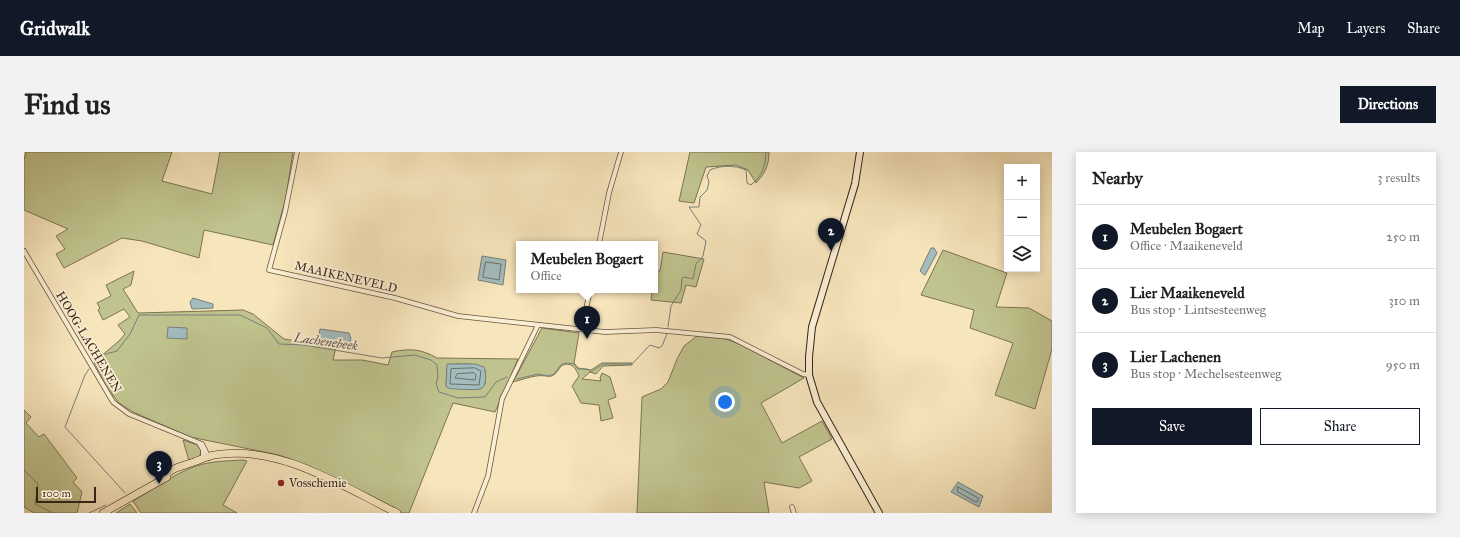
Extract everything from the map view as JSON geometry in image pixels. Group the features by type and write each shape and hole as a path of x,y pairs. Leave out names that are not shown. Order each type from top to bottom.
{"main road":[{"path":"103,513 162,478 186,467 189,464 223,454 244,454 291,464 317,474 398,513"},
{"path":"206,459 246,458 292,468 388,513"}],"street":[{"name":"MAAIKENEVELD","path":"297,152 286,212 269,270 395,298 458,316 616,333 662,331 730,337 803,374 809,375"},
{"path":"600,241 609,193 621,152"},
{"path":"860,152 855,184 812,327 809,375 817,402 879,513"},
{"name":"HOOG-LACHENEN","path":"24,251 113,402 129,414 205,446 206,459"},
{"path":"582,329 589,293"},
{"path":"474,513 488,476 502,399 538,325"},
{"path":"792,507 794,513"}],"green space":[{"path":"26,152 172,152 162,181 212,194 220,152 293,152 286,197 273,245 204,230 199,258 142,241 122,238 64,268 56,254 65,249 56,236 68,229 24,210 24,160"},
{"path":"690,152 769,152 766,169 756,183 748,170 736,165 706,167 694,203 679,201"},
{"path":"943,250 1007,273 996,307 1029,308 1052,321 1052,349 1035,409 995,395 1013,343 970,328 974,310 921,295"},
{"path":"663,252 704,259 696,287 686,285 681,303 651,300 652,293 658,293 658,271 660,271"},
{"path":"134,271 131,285 123,289 138,313 243,310 253,314 284,339 336,347 333,360 362,360 388,365 392,352 404,350 420,351 437,358 518,359 495,412 453,403 409,513 402,513 309,466 279,455 190,437 133,412 119,403 106,386 94,362 125,334 118,325 130,317 124,309 103,320 98,310 100,308 97,303 111,296 106,285","holes":["455,364 471,364 485,369 485,384 481,389 446,386 447,367"]},
{"path":"542,328 579,333 574,363 578,368 591,370 602,363 632,363 632,365 603,366 596,374 590,372 582,379 601,381 600,378 602,373 610,377 616,397 608,400 613,418 601,421 599,405 581,403 572,386 579,376 576,370 570,365 567,364 561,366 552,376 536,376 513,382"},
{"path":"697,336 726,339 739,344 804,378 761,403 782,443 822,421 832,439 799,457 812,481 799,488 764,482 769,513 637,513 642,397 661,389 668,382 684,346"},
{"path":"24,410 31,417 26,423 39,437 44,434 77,478 73,482 82,492 77,513 34,513 24,507"},
{"path":"183,440 198,445 201,455 189,461"},
{"path":"247,461 223,505 237,513 141,513 133,501 172,477 196,466 213,462"},
{"path":"130,504 137,513 116,513"}],"water":[{"path":"931,248 934,248 937,253 924,275 920,271"},
{"path":"482,256 506,260 503,285 478,280"},
{"path":"193,298 213,304 213,308 192,309 190,302"},
{"path":"168,327 187,328 187,339 167,338"},
{"path":"320,329 349,333 351,338 349,346 347,347 318,341"},
{"path":"447,364 475,364 484,367 486,378 484,386 480,389 448,388 446,386"},
{"path":"958,482 983,496 979,507 951,492"}],"waterway":[{"name":"Lachenebeek","path":"668,327 671,306 681,290 682,278 693,279 696,264 703,256 706,241 697,234 701,225 689,207 699,207 700,197 707,190 709,182 707,176 710,170 714,168 723,166 742,168 746,170 747,183 751,185 763,170 766,152"},
{"name":"Lachenebeek","path":"93,365 106,354 117,351 130,334 139,315 240,315 267,328 279,344 304,345 382,358 415,355 431,360 437,365 438,377 436,384 439,392 458,398 485,397 496,382 507,377"},
{"name":"Lachenebeek","path":"517,379 538,374 548,376 554,374 564,363 574,364 578,369 587,369 591,372 603,364 632,364 650,345 659,348 662,346 667,334"},
{"name":"Lachenebeek","path":"89,369 85,375 65,427 125,493"},
{"path":"24,470 38,484 35,504 53,513"},
{"path":"89,513 106,505"}],"place":[{"name":"Lier Maaikeneveld","path":"831,251"},
{"name":"Meubelen Bogaert","path":"587,339"},
{"name":"Vosschemie","path":"281,483"},
{"name":"Lier Lachenen","path":"159,484"}]}
